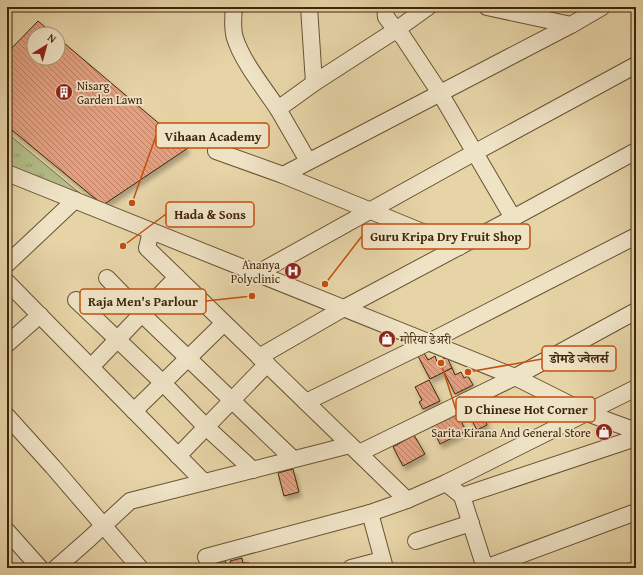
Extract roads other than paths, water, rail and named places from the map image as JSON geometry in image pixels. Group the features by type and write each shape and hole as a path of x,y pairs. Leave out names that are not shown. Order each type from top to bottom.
{"street":[{"path":"234,7 234,36 241,53 278,109 308,162"},
{"path":"309,7 314,83"},
{"path":"385,7 386,17 403,37 440,93 513,218"},
{"path":"278,109 314,83 396,30 428,7"},
{"path":"488,7 571,25"},
{"path":"283,175 571,25 602,7"},
{"path":"258,274 636,65"},
{"path":"178,456 231,401 263,360 344,308 636,151"},
{"path":"216,152 283,175 459,247"},
{"path":"7,173 515,377 587,413 636,431"},
{"path":"7,264 75,200"},
{"path":"151,231 147,248 408,500"},
{"path":"306,402 429,342 636,236"},
{"path":"107,278 231,401 293,459"},
{"path":"91,367 177,278"},
{"path":"7,282 204,482"},
{"path":"76,300 163,383 206,427 253,470"},
{"path":"56,568 130,501 293,459 355,449 515,377 636,311"},
{"path":"7,344 40,315"},
{"path":"134,411 224,323"},
{"path":"206,557 370,514 408,500 446,483 636,388"},
{"path":"7,416 140,568"},
{"path":"462,496 636,438"},
{"path":"446,483 462,496 485,568 636,512"},
{"path":"351,568 383,564 370,514"},
{"path":"416,541 471,523"},
{"path":"7,531 40,568"}],"place":[{"name":"Nisarg Garden Lawn","path":"64,92"},
{"name":"Vihaan Academy","path":"132,203"},
{"name":"Hada & Sons","path":"123,246"},
{"name":"Ananya Polyclinic","path":"293,271"},
{"name":"Guru Kripa Dry Fruit Shop","path":"325,284"},
{"name":"Raja Men's Parlour","path":"252,296"},
{"name":"मोरिया डेअरी","path":"387,339"},
{"name":"D Chinese Hot Corner","path":"441,363"},
{"name":"डोमडे ज्वेलर्स","path":"468,372"},
{"name":"Sarita Kirana And General Store","path":"604,432"}]}
